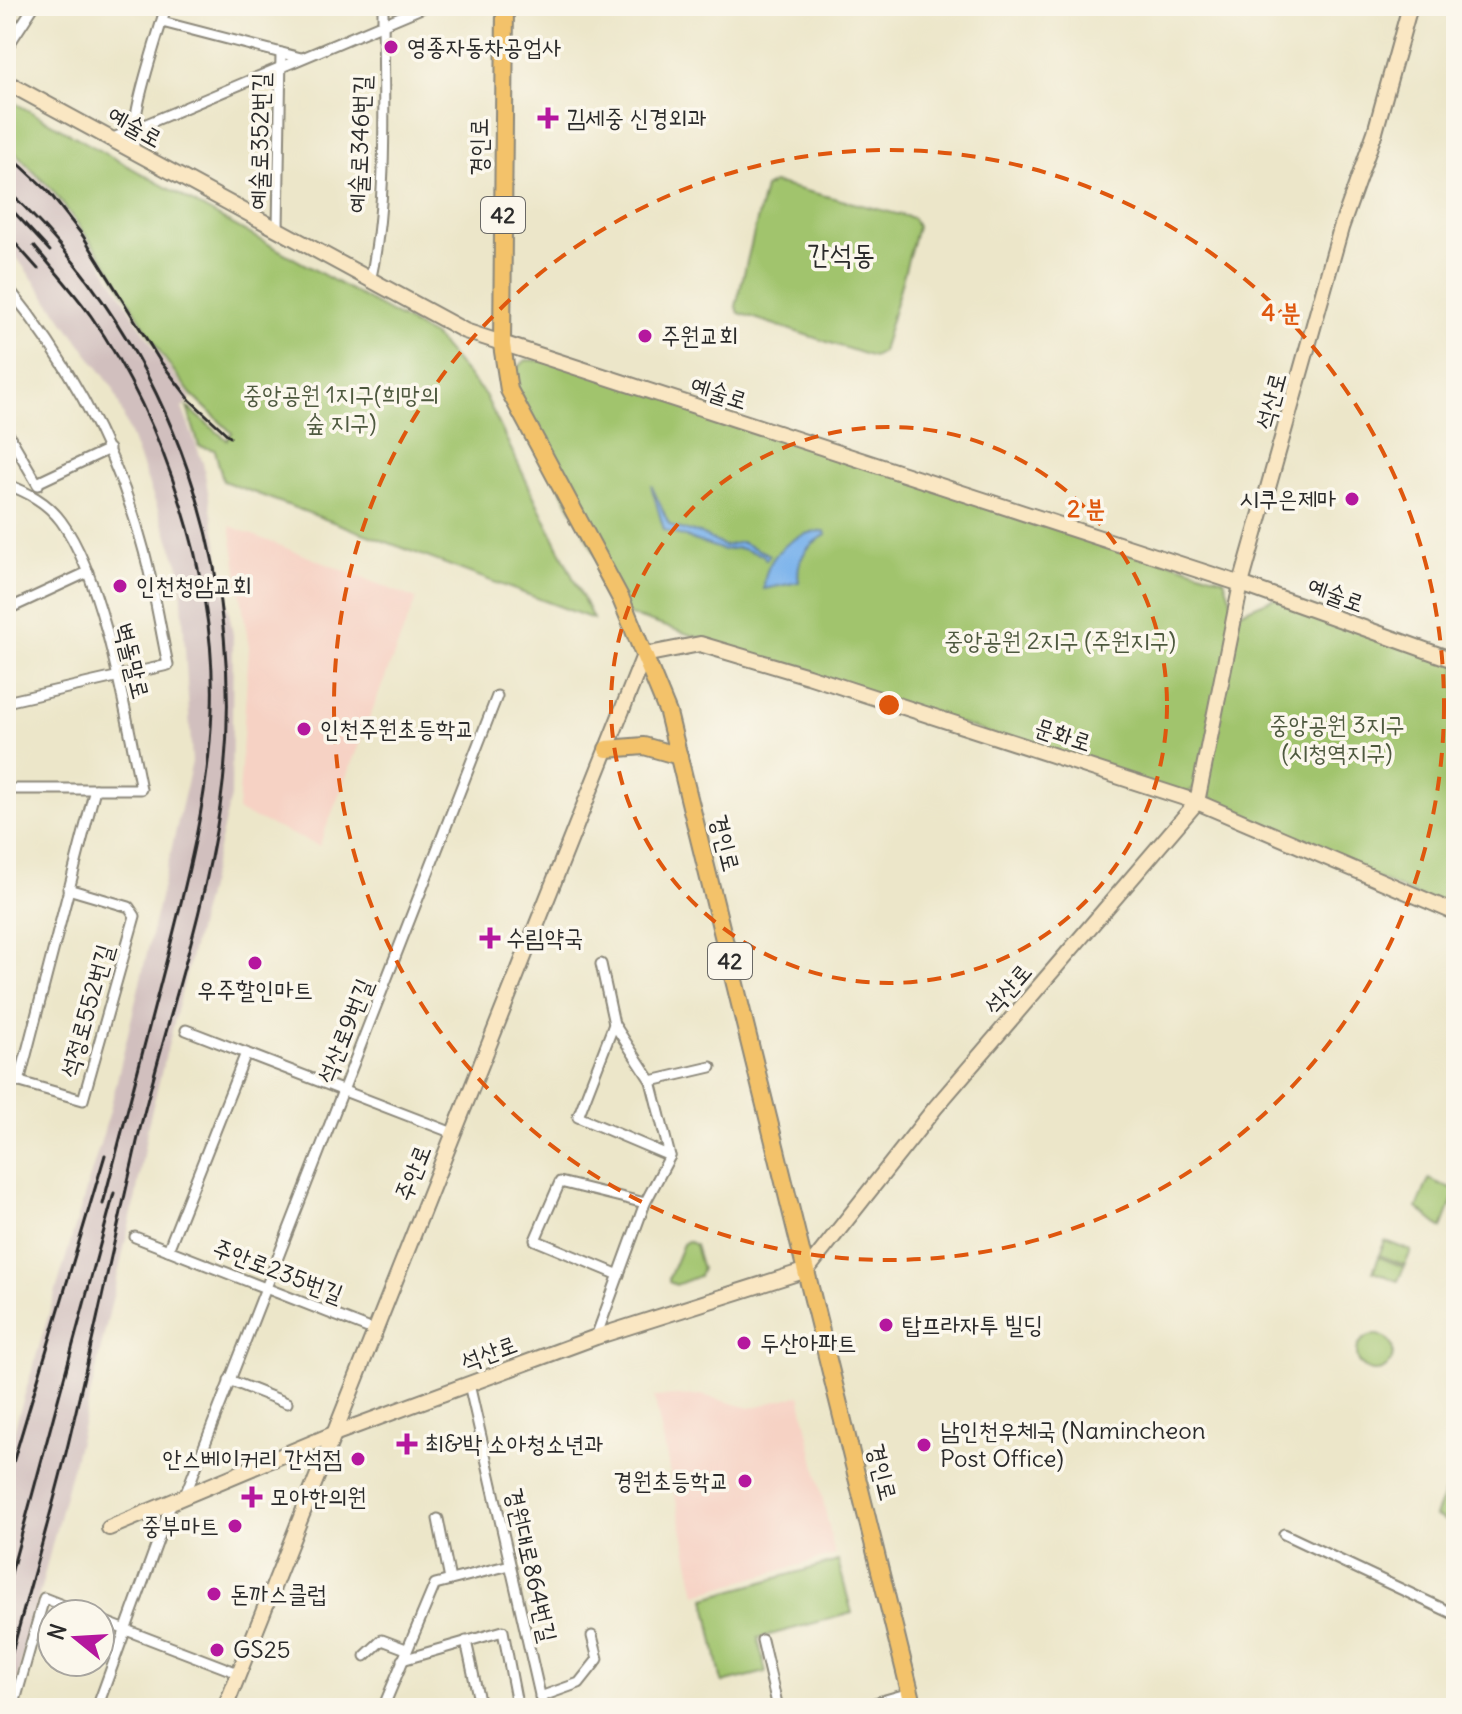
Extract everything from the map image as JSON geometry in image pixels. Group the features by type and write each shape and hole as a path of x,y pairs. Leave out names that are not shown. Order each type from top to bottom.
{"main road":[{"name":"경인로","path":"505,6 502,345 509,390 621,599 668,713 912,1700"},
{"name":"석산로","path":"109,1528 331,1435 596,1337 807,1270 935,1108 1197,802 1241,584 1341,228 1375,132 1410,6"},
{"name":"예술로","path":"6,82 465,331 1241,584 1456,661"},
{"name":"문화로","path":"644,655 700,644 1197,802 1456,913"},
{"name":"주안로","path":"225,1708 331,1435 644,655"},
{"path":"607,749 644,746 679,756"}],"street":[{"path":"6,49 34,6"},
{"path":"135,152 132,141 166,6"},
{"name":"예술로346번길","path":"370,282 377,254 380,191 383,6"},
{"path":"111,139 137,125 426,6"},
{"path":"162,22 301,58"},
{"name":"예술로352번길","path":"278,229 281,53"},
{"path":"6,285 76,382 109,449 144,550 168,665 6,702"},
{"path":"6,430 39,482"},
{"path":"33,495 39,482 109,449"},
{"name":"벽돌말로","path":"6,484 33,495 61,520 88,572 118,677 141,789 95,789"},
{"path":"7,608 88,572"},
{"name":"석산로9번길","path":"97,1708 497,696"},
{"path":"6,789 95,789"},
{"name":"석정로552번길","path":"68,889 129,907 135,916 83,1100 12,1080 95,789"},
{"path":"596,1337 645,1203 670,1156 651,1081 614,1024 601,964"},
{"path":"614,1024 578,1117 670,1156"},
{"path":"186,1030 453,1133"},
{"path":"168,1250 246,1053"},
{"path":"651,1081 711,1067"},
{"path":"6,1100 12,1080"},
{"path":"619,1275 535,1240 560,1182 645,1203"},
{"name":"주안로235번길","path":"135,1237 373,1330"},
{"path":"229,1380 287,1403"},
{"name":"경원대로864번길","path":"469,1384 543,1708"},
{"path":"438,1519 450,1580"},
{"path":"1284,1534 1456,1615"},
{"path":"383,1708 435,1584 510,1565"},
{"path":"13,1708 36,1626"},
{"path":"116,1626 238,1673"},
{"path":"402,1660 503,1631 516,1699"},
{"path":"540,1697 579,1683 598,1659 592,1636"},
{"path":"365,1656 382,1640 406,1649"},
{"path":"762,1640 778,1708"},
{"path":"466,1641 478,1696"},
{"path":"857,1708 912,1700"}],"shaded area":[{"path":"6,148 47,187 87,239 155,349 191,398 182,408 203,463 233,635 231,797 148,1125 136,1196 85,1417 10,1708 6,1708 6,1457 109,1114 192,762 180,569 113,388 6,243"},
{"name":"인천주원초등학교","path":"230,526 416,599 319,846 238,811 249,647"},
{"name":"경원초등학교","path":"702,1395 750,1408 800,1395 835,1555 696,1594 654,1397"}],"green space":[{"name":"중앙공원 1지구(희망의 숲 지구)","path":"6,98 435,337 485,395 593,619 223,481 215,450 199,446 187,407 227,440 232,433 191,394 162,355 106,262 53,191 6,143"},
{"path":"774,183 913,218 917,227 882,352 873,357 739,313 736,306 765,188"},
{"name":"중앙공원 2지구 (주원지구)","path":"526,360 551,361 1224,579 1236,614 1277,597 1456,661 1456,912 1222,813 1201,782 1183,797 627,614 509,390 513,372"},
{"path":"1429,1179 1456,1191 1442,1228 1417,1208"},
{"path":"688,1241 695,1245 702,1269 699,1276 676,1285 669,1282 669,1278 683,1244"},
{"path":"1385,1241 1411,1251 1405,1265 1379,1255"},
{"path":"1379,1257 1404,1267 1398,1281 1373,1271"},
{"path":"1375,1335 1388,1340 1393,1353 1388,1366 1375,1371 1362,1366 1357,1353 1362,1340"},
{"path":"1447,1487 1456,1491 1456,1521 1453,1524 1435,1516"},
{"path":"838,1561 852,1613 758,1638 766,1672 722,1683 705,1598"}],"water":[{"path":"651,485 669,524 699,533 724,546 741,542 770,555 766,560 763,555 739,548 723,550 664,530"},
{"path":"825,531 826,535 813,543 804,554 799,567 799,582 764,589 769,566 783,548 802,535"}],"railway":[{"path":"6,152 48,191 83,236 160,361 190,400 230,437"},
{"path":"6,189 65,251 115,320 156,394 188,472 211,553 224,637 227,722 220,807 204,888 140,1129 64,1461 6,1675"},
{"path":"12,210 50,251"},
{"path":"6,233 38,269"},
{"path":"34,246 91,316 117,358 163,453 195,556 211,660 210,743 195,841 103,1204"},
{"path":"6,1486 105,1155"},
{"path":"6,1592 114,1193"}],"place":[{"name":"영종자동차공업사","path":"391,47"},
{"name":"김세중 신경외과","path":"548,118"},
{"name":"주원교회","path":"645,336"},
{"name":"시쿠은제마","path":"1352,499"},
{"name":"인천청암교회","path":"120,586"},
{"name":"인천주원초등학교","path":"304,729"},
{"name":"수림약국","path":"490,938"},
{"name":"우주할인마트","path":"255,963"},
{"name":"탑프라자투 빌딩","path":"886,1325"},
{"name":"두산아파트","path":"744,1343"},
{"name":"최&박 소아청소년과","path":"407,1444"},
{"name":"남인천우체국 (Namincheon Post Office)","path":"924,1445"},
{"name":"안스베이커리 간석점","path":"358,1459"},
{"name":"경원초등학교","path":"745,1481"},
{"name":"모아한의원","path":"252,1497"},
{"name":"중부마트","path":"235,1526"},
{"name":"돈까스클럽","path":"214,1594"},
{"name":"GS25","path":"217,1650"}],"district":[{"name":"간석동","path":"841,254"}],"park label":[{"name":"중앙공원 3지구 (시청역지구)","path":"1337,739"}]}
